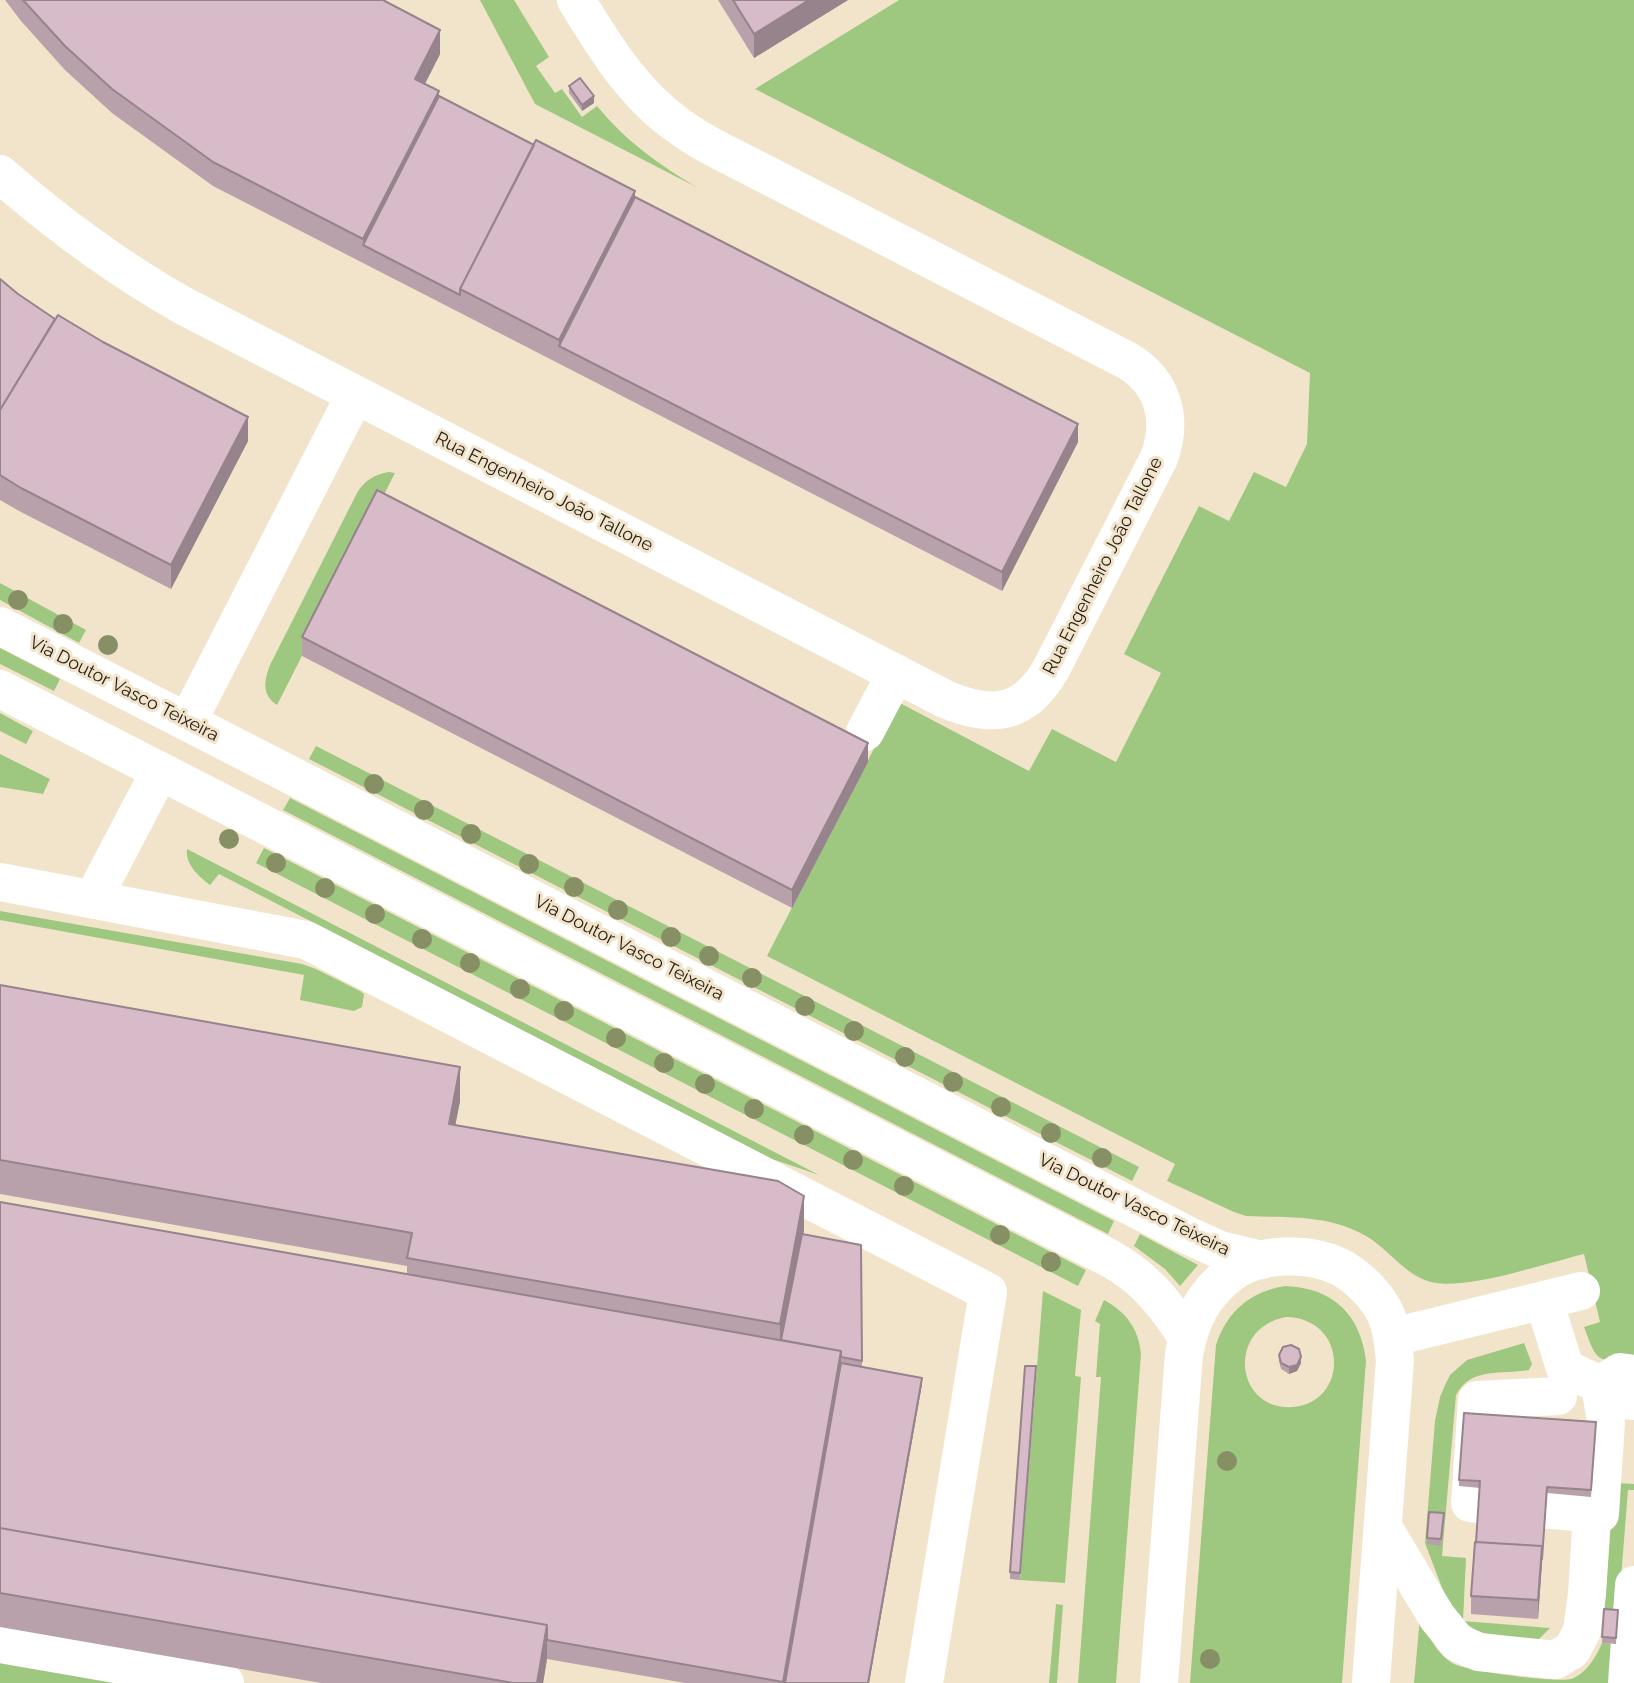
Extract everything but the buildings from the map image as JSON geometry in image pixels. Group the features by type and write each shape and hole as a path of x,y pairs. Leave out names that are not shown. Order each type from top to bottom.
{"main road":[{"name":"Rua Engenheiro João Tallone","path":"0,174 76,236 155,289 355,395 955,703 979,710 1001,710 1032,696 1051,669 1159,458 1167,427 1159,392 1146,374 1128,361 679,127 659,111 623,73 576,0"},
{"path":"93,899 188,721 355,395"},
{"name":"Via Doutor Vasco Teixeira","path":"0,625 1189,1236 1220,1250 1262,1259"},
{"path":"865,732 896,673"},
{"path":"0,689 1111,1259 1144,1282 1168,1307 1187,1338"},
{"path":"0,882 306,940 988,1292 924,1683"},
{"path":"1159,1683 1184,1354 1191,1322 1206,1299 1232,1272 1262,1259 1290,1256 1321,1261 1341,1268 1362,1284 1381,1305 1393,1337 1395,1360 1371,1683"},
{"path":"1393,1337 1581,1291"},
{"path":"1383,1527 1437,1617 1458,1643 1479,1652 1555,1660 1572,1650 1582,1631 1587,1594 1550,1443 1544,1301"},
{"path":"1550,1443 1616,1399 1634,1401"},
{"path":"1631,1656 1634,1585"},
{"path":"0,1644 225,1683"}],"green space":[{"path":"480,0 514,0 549,57 536,66 555,93 562,89 582,117 597,106 644,152 698,188 535,104"},
{"path":"899,0 1634,0 1634,1363 1605,1360 1592,1348 1584,1327 1600,1322 1584,1254 1485,1279 1446,1284 1421,1279 1374,1241 1352,1229 1323,1221 1246,1216 1234,1212 1167,1181 1175,1164 767,956 898,702 1029,771 1052,729 1116,762 1161,673 1124,654 1199,506 1229,521 1254,472 1286,487 1307,444 1310,373 755,89"},
{"path":"389,472 395,473 277,705 268,696 265,686 271,663 357,493 370,479"},
{"path":"0,583 86,630 79,643 0,600"},
{"path":"0,648 60,679 54,691 0,664"},
{"path":"0,713 33,731 26,744 0,731"},
{"path":"316,746 1139,1167 1132,1181 309,759"},
{"path":"0,754 50,779 43,794 0,787"},
{"path":"290,798 1114,1221 1108,1234 283,810"},
{"path":"264,848 1086,1270 1078,1286 256,863"},
{"path":"187,849 819,1175 772,1159 219,874 210,885 190,865"},
{"path":"0,911 302,964 360,991 364,994 362,1007 354,1011 300,1000 304,975 0,920"},
{"path":"1140,1234 1198,1265 1180,1286 1165,1269 1134,1246"},
{"path":"1286,1286 1303,1288 1331,1298 1342,1307 1358,1330 1366,1361 1342,1683 1190,1683 1216,1345 1227,1322 1242,1305 1273,1289","holes":["1286,1317 1306,1321 1321,1331 1330,1345 1334,1360 1332,1377 1325,1391 1312,1402 1293,1407 1274,1405 1259,1396 1249,1383 1245,1368 1247,1351 1254,1336 1267,1324"]},
{"path":"1043,1291 1081,1310 1075,1376 1081,1377 1065,1583 1020,1580"},
{"path":"1104,1300 1130,1322 1141,1354 1116,1683 1078,1683 1101,1377 1096,1377 1100,1324 1095,1321"},
{"path":"1524,1343 1532,1364 1529,1370 1479,1376 1470,1380 1456,1395 1442,1556 1466,1558 1463,1621 1550,1628 1539,1639 1499,1638 1477,1631 1462,1621 1444,1593 1425,1543 1435,1421 1445,1385 1450,1375 1467,1360"},
{"path":"1614,1483 1634,1484 1634,1490 1628,1490 1618,1616 1604,1615"},
{"path":"1056,1604 1063,1605 1057,1683 1049,1683"},
{"path":"1420,1617 1437,1649 1454,1664 1512,1676 1571,1679 1581,1674 1590,1664 1602,1643 1616,1644 1614,1683 1414,1683"},
{"path":"0,1660 132,1683 0,1683"}]}
